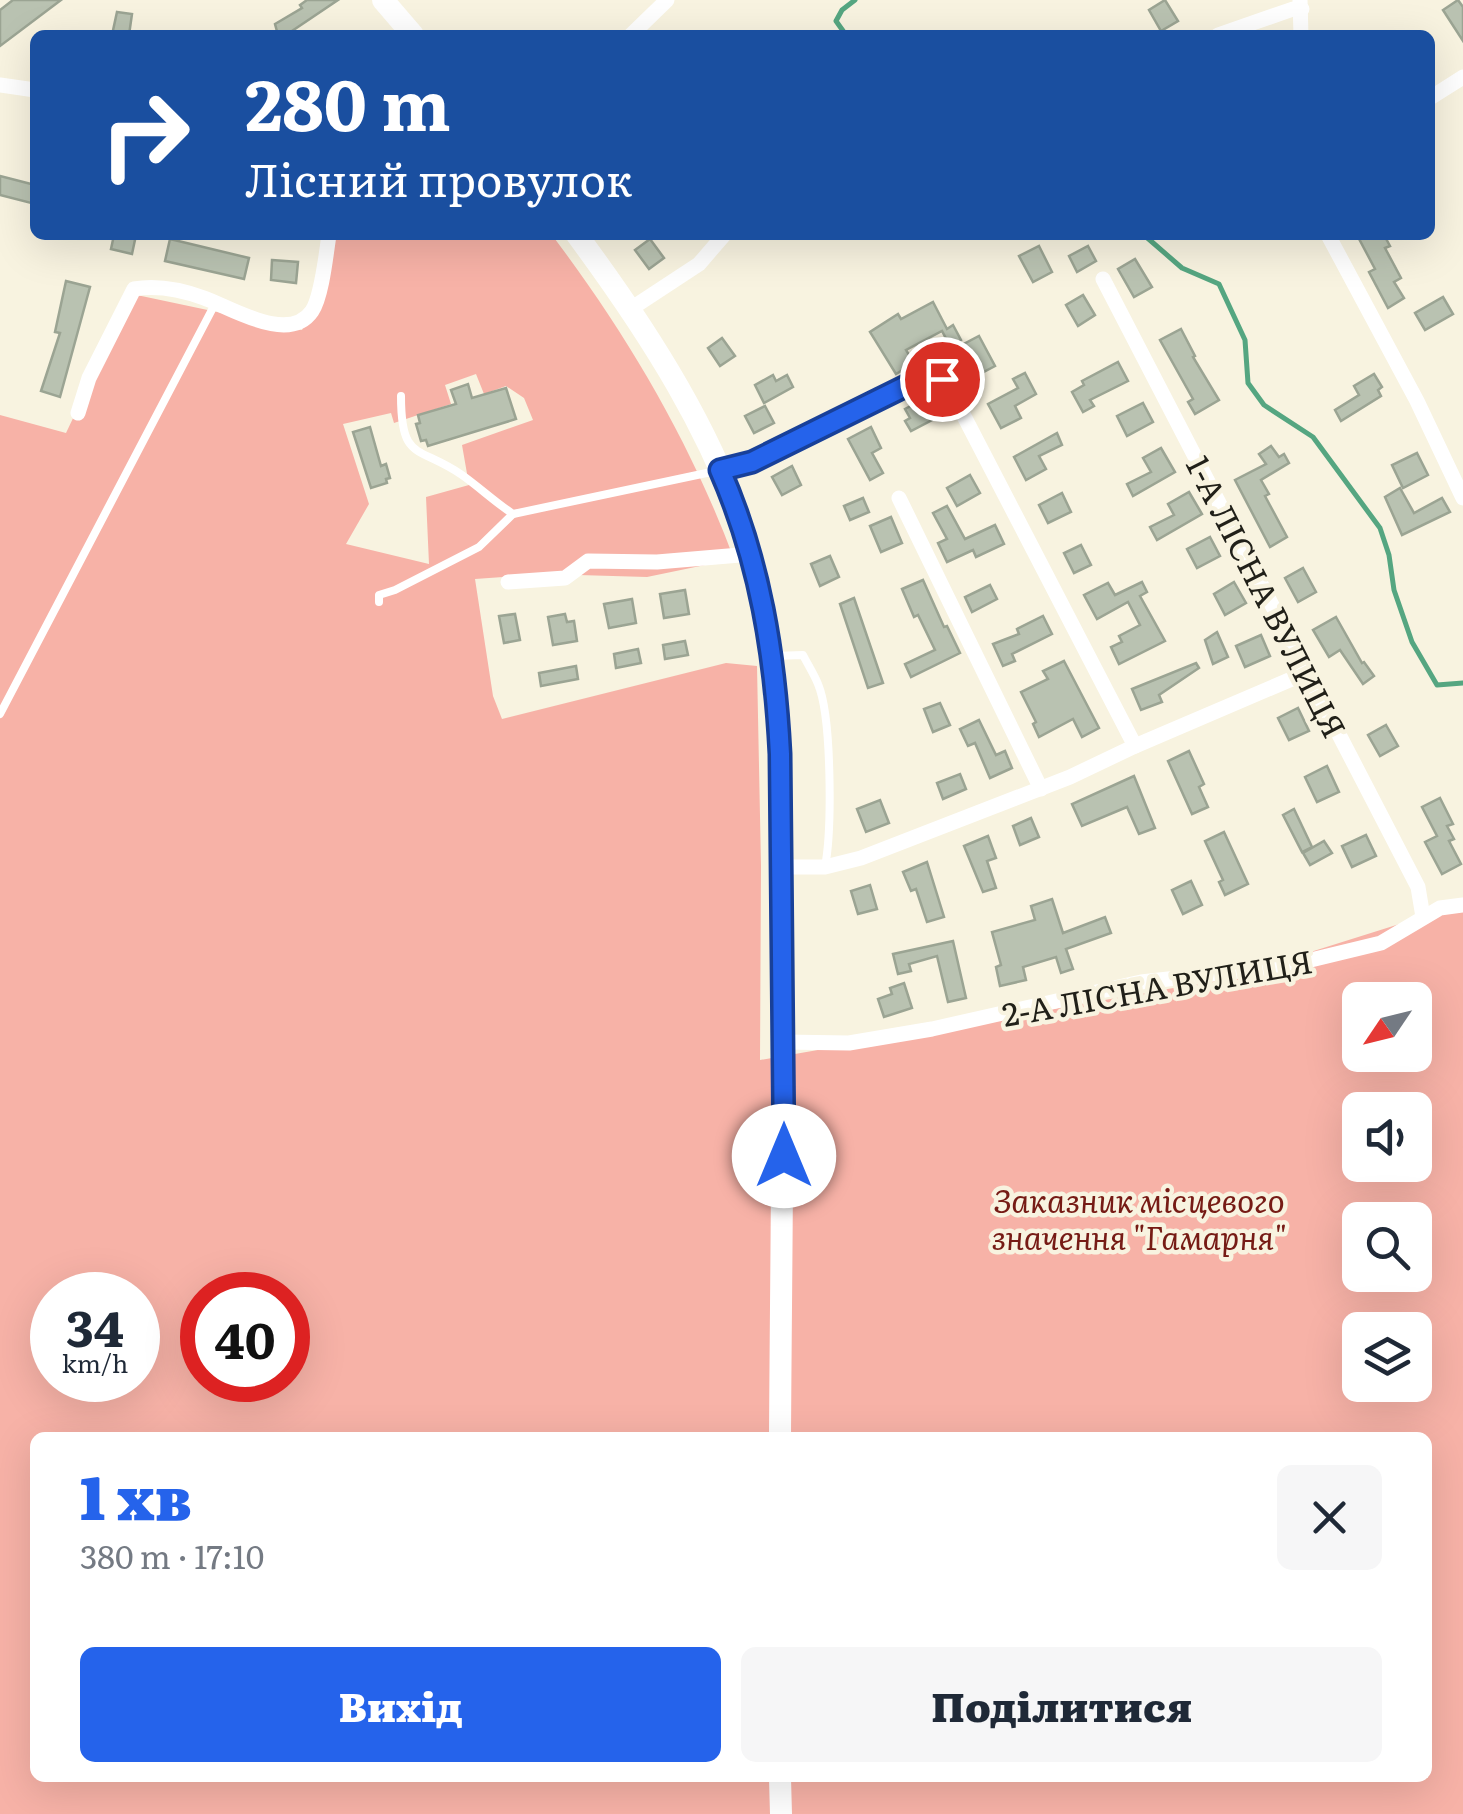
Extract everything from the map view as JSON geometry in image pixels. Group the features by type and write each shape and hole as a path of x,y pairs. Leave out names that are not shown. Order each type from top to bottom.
{"street":[{"path":"383,0 409,30"},
{"path":"636,30 668,0"},
{"path":"1232,30 1301,5"},
{"path":"1435,95 1463,77"},
{"path":"0,85 30,89"},
{"path":"78,413 89,378 134,288 167,289 216,302 273,325 304,318 314,307 328,240"},
{"path":"580,240 629,310 696,420 720,470 752,554 772,656 780,754 783,1042 780,1432"},
{"path":"629,310 688,273 719,240"},
{"path":"1331,240 1417,400 1463,498"},
{"name":"1-А ЛІСНА ВУЛИЦЯ","path":"1102,279 1418,887 1424,917"},
{"path":"720,470 752,462 916,381 933,376 942,379 1008,497 1135,746"},
{"path":"899,498 1041,788"},
{"path":"508,582 565,578 583,562 593,560 657,562 752,554"},
{"path":"781,867 825,867 861,858 1041,788 1308,672"},
{"name":"2-А ЛІСНА ВУЛИЦЯ","path":"783,1042 849,1043 1141,982 1286,966 1381,943 1444,907 1463,905"},
{"path":"780,1782 781,1814"}],"lane":[{"path":"0,714 216,302"},
{"path":"402,396 402,426 409,444 422,456 461,474 512,514"},
{"path":"379,602 379,595 479,548 512,514 720,470"},
{"path":"772,656 803,656 820,686 831,836 825,867"}],"green space":[{"name":"Заказник місцевого значення \"Гамарня\"","path":"331,240 556,240 655,391 698,473 734,559 647,577 544,574 475,579 493,696 502,719 726,663 757,666 760,1060 1225,979 1463,904 1463,1814 0,1814 0,415 66,433 132,294 302,330","holes":["476,374 484,394 506,386 524,398 533,420 462,445 469,485 426,497 429,564 346,544 369,504 343,424 391,413 394,423 451,404 445,385"]}],"building":[{"path":"13,0 61,0 0,46 0,10"},
{"path":"307,0 338,0 293,30 277,30 275,24 302,8 300,5"},
{"path":"1165,0 1178,21 1160,30 1149,10"},
{"path":"1458,0 1463,7 1463,41 1443,10"},
{"path":"117,12 132,14 130,30 113,30"},
{"path":"0,176 30,184 30,203 0,195"},
{"path":"113,240 135,240 132,254 111,249"},
{"path":"170,240 249,258 244,279 165,261"},
{"path":"651,240 664,258 649,269 635,250"},
{"path":"1360,240 1387,240 1390,246 1385,248 1401,278 1394,282 1404,298 1388,308 1369,272 1375,269"},
{"path":"1039,246 1052,272 1033,282 1019,256"},
{"path":"1088,246 1096,261 1077,272 1069,256"},
{"path":"1135,259 1152,287 1134,297 1118,269"},
{"path":"272,260 298,262 296,283 271,280"},
{"path":"66,281 90,287 60,397 41,391 60,333 55,332"},
{"path":"1083,295 1095,315 1078,326 1066,305"},
{"path":"1443,297 1453,314 1425,330 1415,313"},
{"path":"933,302 947,329 953,325 961,340 950,346 942,331 906,350 914,363 896,374 870,332 898,314 901,319"},
{"path":"1181,329 1219,400 1195,414 1188,402 1193,399 1160,340"},
{"path":"979,336 995,366 974,377 958,347"},
{"path":"722,338 735,356 720,366 708,348"},
{"path":"1118,362 1128,381 1090,400 1094,406 1083,412 1072,392 1084,385 1082,381"},
{"path":"1025,373 1036,394 1015,406 1021,418 1001,428 988,404 1018,388 1013,379"},
{"path":"1374,374 1382,387 1378,390 1381,396 1341,421 1335,410 1359,395 1354,386"},
{"path":"773,375 776,381 787,375 793,387 764,403 755,385"},
{"path":"468,384 472,398 506,388 516,419 428,446 426,440 421,441 416,424 420,423 418,415 456,404 451,390"},
{"path":"926,398 936,418 911,431 905,421 910,418 905,409"},
{"path":"1143,403 1153,422 1127,436 1117,416"},
{"path":"765,406 774,423 754,433 745,416"},
{"path":"370,427 381,466 386,464 390,478 387,483 371,488 353,432"},
{"path":"871,427 881,448 872,453 883,473 870,480 848,439"},
{"path":"1057,433 1062,445 1039,456 1046,469 1026,480 1014,457"},
{"path":"1271,446 1279,457 1284,454 1289,463 1261,480 1269,494 1265,496 1287,537 1270,547 1235,480 1266,464 1259,454"},
{"path":"1161,448 1175,472 1133,496 1127,484 1151,472 1143,458"},
{"path":"1417,453 1428,475 1403,488 1392,465"},
{"path":"792,466 801,485 782,495 772,477"},
{"path":"970,475 980,493 957,506 947,488"},
{"path":"1400,488 1414,513 1442,498 1450,512 1402,535 1385,497"},
{"path":"1189,492 1202,514 1157,540 1150,527 1174,515 1168,504"},
{"path":"1062,493 1071,512 1048,523 1039,505"},
{"path":"863,498 869,512 850,520 844,506"},
{"path":"947,506 965,539 995,525 1004,544 976,557 973,550 947,562 938,543 947,539 933,513"},
{"path":"891,517 902,543 881,552 870,526"},
{"path":"1210,537 1220,556 1197,568 1187,549"},
{"path":"1081,545 1091,565 1074,573 1064,553"},
{"path":"830,556 839,577 820,586 811,564"},
{"path":"1303,568 1316,592 1298,602 1285,578"},
{"path":"923,580 960,653 911,677 905,664 935,650 902,589"},
{"path":"1142,582 1147,592 1140,596 1165,641 1119,664 1111,647 1122,642 1119,636 1140,625 1128,602 1097,619 1084,595 1108,583 1115,595"},
{"path":"1234,582 1246,603 1225,615 1214,594"},
{"path":"990,585 997,599 972,612 965,597"},
{"path":"685,590 689,614 664,618 660,594"},
{"path":"854,598 883,683 868,688 840,604"},
{"path":"632,599 636,623 609,628 604,604"},
{"path":"515,614 520,640 504,643 499,616"},
{"path":"565,614 567,622 574,621 577,641 553,645 548,617"},
{"path":"1043,616 1052,634 1012,654 1015,661 1003,666 993,644 1019,634 1017,629"},
{"path":"1336,617 1362,663 1374,676 1363,684 1340,650 1329,657 1313,630"},
{"path":"1217,632 1228,657 1213,664 1205,640"},
{"path":"1261,635 1270,656 1245,667 1236,646"},
{"path":"685,641 688,655 665,659 663,645"},
{"path":"638,649 641,663 616,668 614,654"},
{"path":"1064,661 1099,728 1082,737 1073,719 1039,737 1021,692 1048,679 1043,671"},
{"path":"1196,663 1199,668 1159,695 1162,702 1141,710 1132,689"},
{"path":"576,666 578,679 541,686 539,673"},
{"path":"940,703 950,725 933,732 924,709"},
{"path":"1298,708 1309,731 1289,740 1278,718"},
{"path":"979,720 996,755 1005,751 1012,768 990,778 975,743 968,746 960,729"},
{"path":"1386,725 1398,746 1380,756 1368,735"},
{"path":"1189,751 1204,784 1199,787 1208,807 1192,814 1168,761"},
{"path":"1327,766 1339,792 1317,802 1305,777"},
{"path":"960,774 966,789 943,799 937,783"},
{"path":"1134,776 1155,828 1139,834 1127,807 1082,826 1072,804"},
{"path":"1440,798 1453,824 1447,826 1454,839 1449,841 1461,864 1442,874 1425,842 1437,836 1422,807"},
{"path":"880,800 889,823 866,832 857,809"},
{"path":"1294,809 1312,847 1302,852 1283,815"},
{"path":"1031,818 1039,837 1020,845 1013,826"},
{"path":"1224,832 1248,884 1225,895 1219,882 1223,880 1205,841"},
{"path":"1366,835 1376,856 1352,867 1342,846"},
{"path":"988,836 996,858 987,861 996,888 983,892 964,846"},
{"path":"1324,841 1332,853 1310,865 1303,853"},
{"path":"927,862 944,917 927,922 916,889 911,891 903,872"},
{"path":"1191,881 1202,905 1183,914 1172,890"},
{"path":"870,885 877,909 858,914 851,891"},
{"path":"1052,899 1063,933 1105,917 1111,933 1066,949 1073,969 1061,973 1056,957 1023,967 1026,980 1000,986 996,967 1001,965 992,932 1035,920 1031,906"},
{"path":"953,941 966,998 948,1002 937,956 909,964 911,971 898,974 893,954"},
{"path":"904,983 912,1008 884,1017 878,999 892,994 890,988"}],"waterway":[{"path":"842,30 836,21 855,0"},
{"path":"1150,240 1182,268 1219,284 1245,340 1248,383 1264,405 1313,437 1380,528 1394,590 1412,642 1437,685 1463,683"}],"route":[{"path":"784,1156 776,687 752,554 720,470 752,462 916,381 933,376 942,379"}]}
